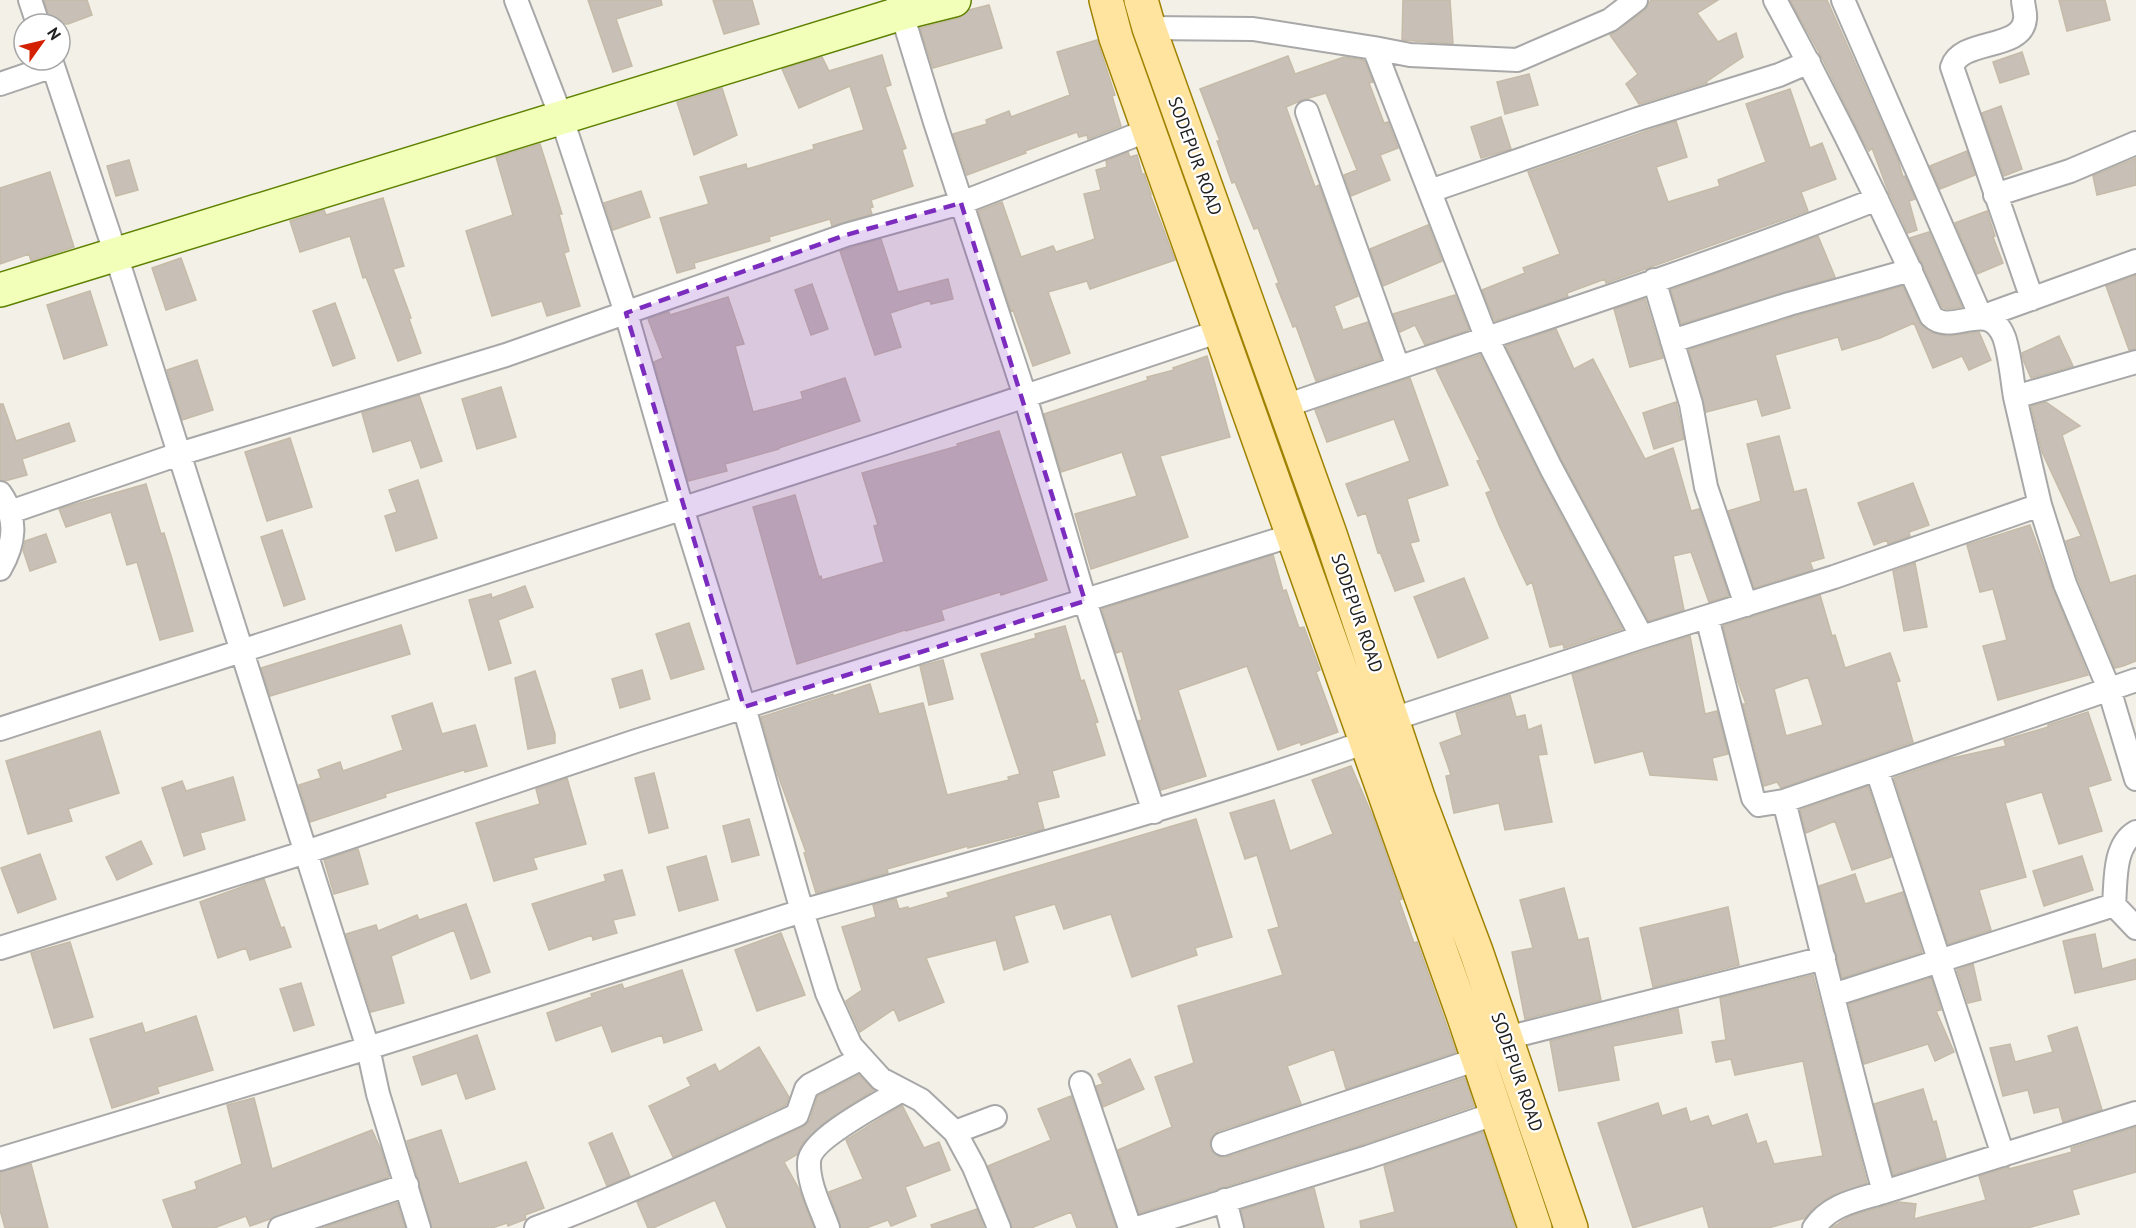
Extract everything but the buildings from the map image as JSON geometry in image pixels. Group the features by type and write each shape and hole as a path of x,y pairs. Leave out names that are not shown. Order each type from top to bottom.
{"main road":[{"path":"1106,0 1116,38 1478,1059 1535,1228"},
{"name":"SODEPUR ROAD","path":"1145,14 1285,406 1418,797 1476,951 1571,1228"}],"street":[{"path":"516,0 562,119 626,312 827,993 851,1046 862,1058 881,1078 921,1100 955,1132 974,1167 999,1228"},
{"path":"0,290 562,119 900,7 954,0"},
{"path":"1145,14 1410,55 1517,60 1610,20 1636,0"},
{"path":"1775,0 1809,62 1877,199 1931,316 1936,322 1981,317 2136,261"},
{"path":"1844,0 1981,317 1994,322 2004,337 2015,397 2040,505 2065,584 2109,689 2136,779"},
{"path":"2023,0 2025,19 2022,29 2005,39 1962,53 1954,59 1952,67 2032,299"},
{"path":"900,7 961,203 1025,396 1085,601 1154,812"},
{"path":"1374,48 1487,339 1551,468 1642,637"},
{"path":"1430,190 1638,119 1779,75 1809,62"},
{"path":"0,84 30,72"},
{"path":"55,72 116,255 368,1048 378,1094 419,1228"},
{"path":"1307,112 1398,367"},
{"path":"0,569 10,551 13,532 5,503 179,454 506,355 846,235 961,203 1149,130"},
{"path":"1995,195 2070,171 2136,143"},
{"path":"1285,406 1487,339 1810,225 1877,199"},
{"path":"1672,340 1911,270"},
{"path":"1654,280 1691,404 1706,487 1746,605"},
{"path":"0,729 96,700 241,650 885,443 1220,331"},
{"path":"2015,397 2136,362"},
{"path":"1393,719 1834,577 2040,505"},
{"path":"0,948 306,852 636,741 1293,535"},
{"path":"1707,617 1753,798 1759,805 1784,801 2136,680"},
{"path":"0,1159 368,1048 802,911 1154,812 1366,742"},
{"path":"1877,770 2003,1155"},
{"path":"1784,801 1851,1074 1884,1192"},
{"path":"2136,832 2130,836 2118,859 2114,905 2136,928"},
{"path":"1833,995 2114,905"},
{"path":"1506,1038 1824,958"},
{"path":"536,1228 677,1171 797,1114 806,1089 810,1085 862,1058"},
{"path":"1223,1144 1478,1059"},
{"path":"1081,1083 1130,1228"},
{"path":"828,1228 809,1176 808,1159 818,1143 833,1131 902,1090"},
{"path":"1137,1228 1368,1157 1497,1113"},
{"path":"1814,1228 1821,1218 1840,1205 2136,1113"},
{"path":"955,1132 995,1117"},
{"path":"280,1228 407,1185"},
{"path":"1225,1200 1232,1228"}],"highlighted area":[{"path":"961,203 1085,601 744,707 626,313 846,235"}]}
